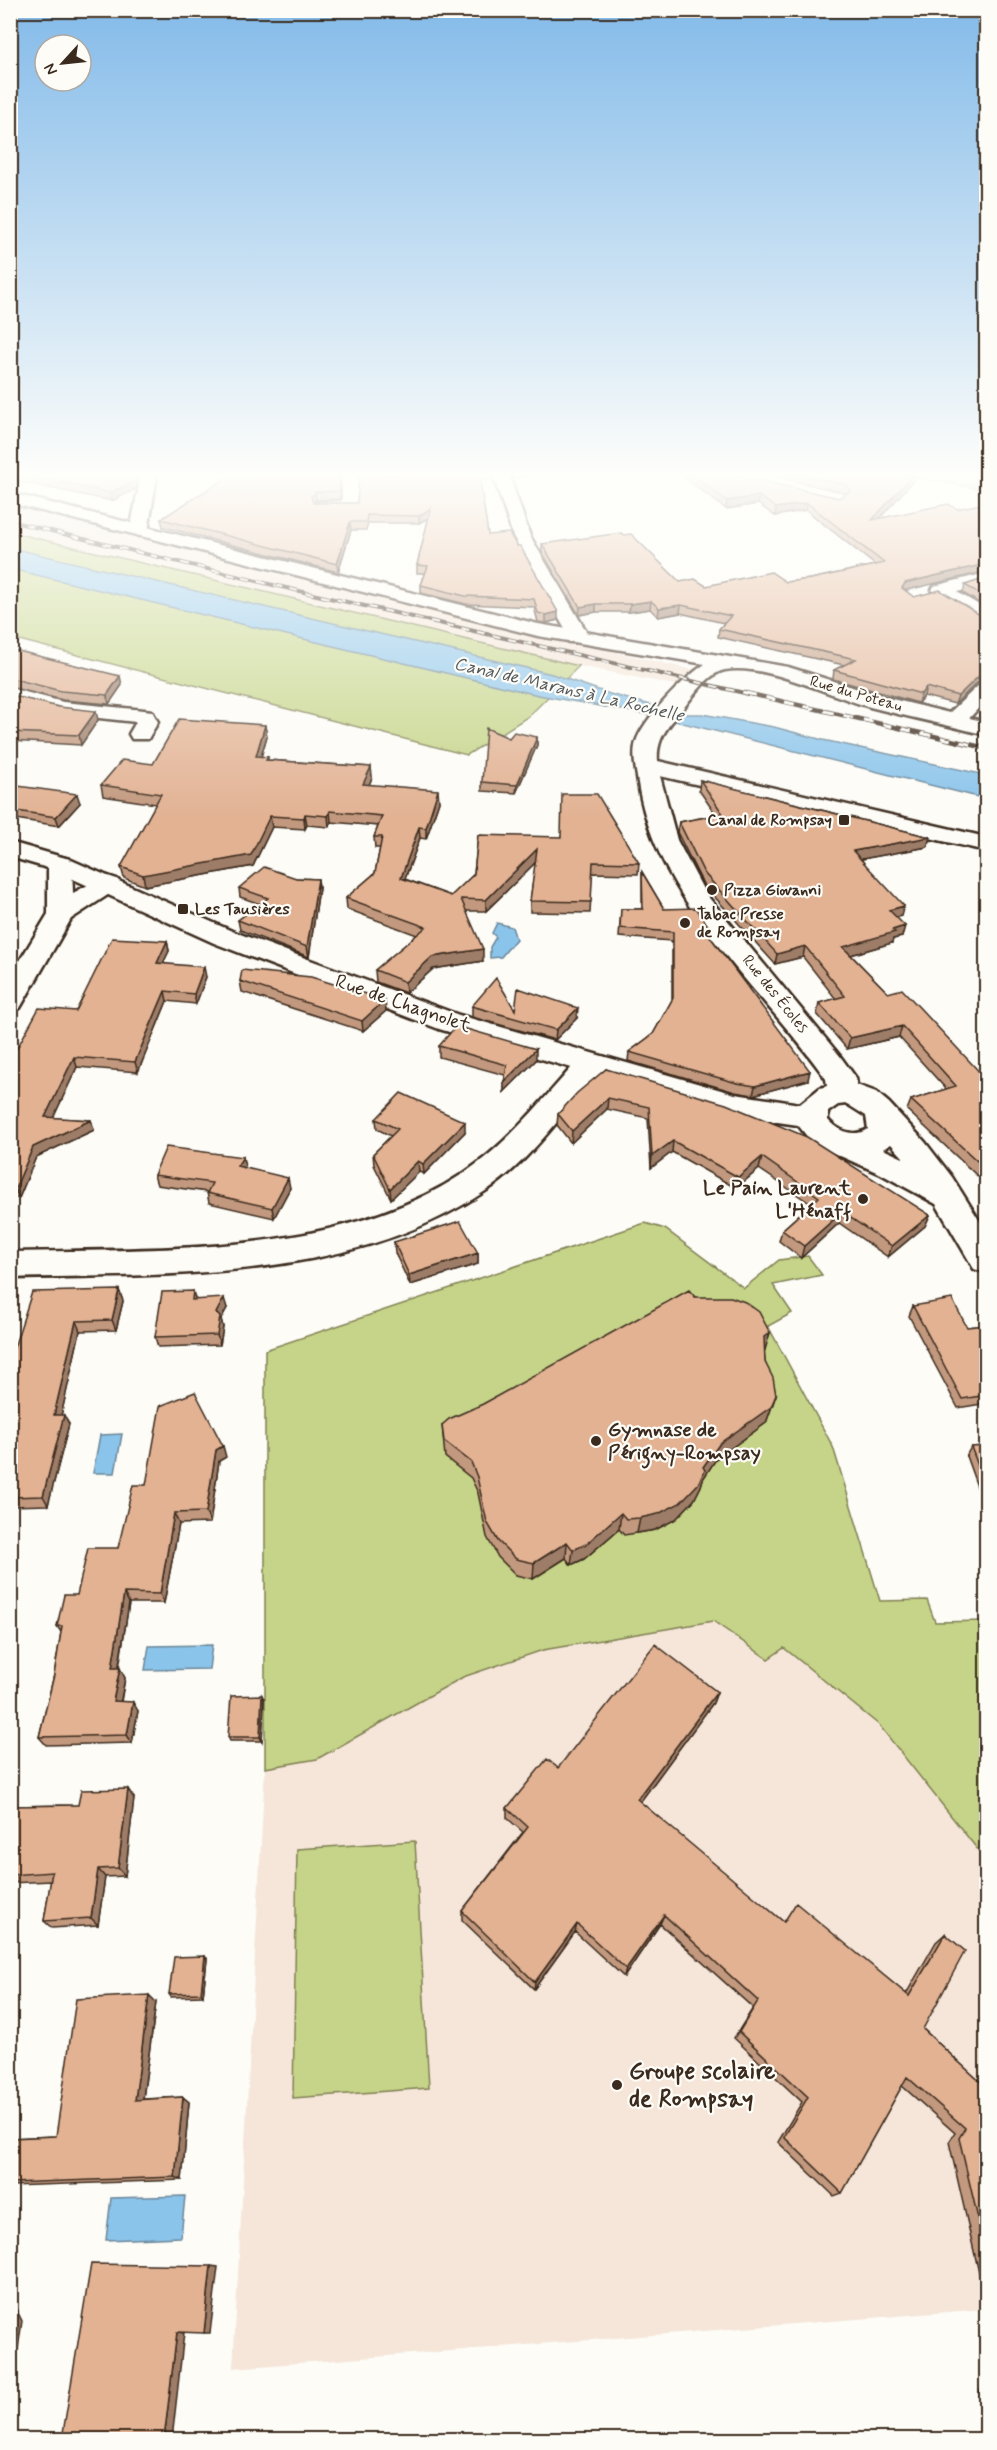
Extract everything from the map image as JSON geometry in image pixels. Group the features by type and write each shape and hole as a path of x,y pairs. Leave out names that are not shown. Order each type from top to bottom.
{"street":[{"name":"Rue du Poteau","path":"366,589 576,638 682,651 725,663 767,668 877,702 987,728"},
{"path":"551,589 576,631 576,638"},
{"path":"921,595 941,590 987,617"},
{"name":"Rue des Écoles","path":"725,663 706,672 653,732 647,742 651,797 661,836 681,876 695,897 841,1078 843,1094"},
{"path":"955,720 987,689"},
{"path":"10,694 62,708 144,716 147,722 140,734"},
{"path":"648,766 987,844"},
{"path":"651,797 695,778"},
{"name":"Rue de Chagnolet","path":"10,849 60,864 223,937 449,1022 735,1105 811,1116"},
{"path":"60,864 61,914"},
{"path":"10,1002 20,963 61,914 108,884"},
{"path":"10,1265 236,1257 321,1243 398,1222 442,1203 477,1181 501,1161 591,1065"},
{"path":"885,1119 885,1129 880,1137 858,1146 833,1141 817,1130 811,1116 813,1107 820,1100 843,1094 870,1102 880,1110 885,1119 901,1134 946,1195 977,1224 987,1260"},
{"path":"844,1144 946,1195"}],"shaded area":[{"path":"250,589 346,589 694,670 679,686 579,666"},
{"name":"Groupe scolaire de Rompsay","path":"713,1621 767,1659 784,1648 879,1725 986,1860 986,2309 233,2368 265,1768 317,1759 468,1674 543,1650"}],"green space":[{"path":"11,589 253,589 579,666 529,716 467,755 11,638"},
{"path":"645,1223 665,1229 744,1288 779,1260 808,1256 822,1275 773,1285 792,1313 768,1326 833,1447 880,1601 927,1600 935,1622 986,1621 986,1860 879,1725 784,1648 768,1659 713,1621 543,1650 463,1677 317,1759 265,1768 265,1350"},
{"path":"415,1841 429,2088 293,2098 297,1849"}],"water":[{"name":"Canal de Marans à La Rochelle","path":"96,589 188,589 552,674 610,694 684,714 702,714 774,727 823,740 986,775 986,799 655,716 538,695"},
{"path":"497,923 512,927 516,939 501,957 490,958 490,947 496,937 492,933"},
{"path":"122,1434 115,1473 93,1473 100,1435"},
{"path":"212,1645 209,1669 145,1670 149,1646"},
{"path":"185,2196 181,2237 106,2240 111,2198"}],"building":[{"path":"438,589 545,589 558,612 546,615 538,613 534,599 465,596"},
{"path":"569,589 904,589 914,597 940,590 980,615 987,616 987,673 980,675 958,696 926,687 921,694 834,670 856,659 719,629 731,616 681,605 659,608 651,601 580,607"},
{"path":"972,589 987,589 987,598"},
{"path":"10,649 120,676 107,695 61,691 10,678"},
{"path":"10,695 59,707 96,711 79,735 10,732"},
{"path":"179,719 265,725 256,756 268,757 266,760 371,767 363,784 438,790 426,828 419,827 401,878 451,896 474,874 478,835 561,837 562,794 597,794 639,863 593,862 591,902 530,901 537,849 486,900 461,899 483,949 432,957 405,982 375,970 426,927 346,898 375,873 382,837 374,837 382,816 330,811 328,816 305,814 304,818 270,816 251,855 143,875 121,867 161,794 101,785 122,760 153,764"},
{"path":"486,728 509,738 514,732 537,737 517,785 482,782"},
{"path":"700,780 930,837 853,851 904,906 889,910 905,926 892,930 895,932 843,947 888,993 902,989 987,1080 987,1170 911,1100 956,1086 902,1026 850,1038 819,1003 845,996 805,946 777,954 704,873 679,822 723,814"},
{"path":"10,785 77,794 56,817 10,810"},
{"path":"264,867 296,878 318,879 307,947 238,920 268,898 239,888"},
{"path":"642,872 664,909 696,908 709,927 705,930 810,1071 755,1086 629,1052 653,1034 673,998 673,932 620,928 621,909 643,909"},
{"path":"112,938 167,941 157,963 204,967 194,994 165,991 135,1062 74,1057 45,1117 91,1120 33,1147 15,1189 10,1188 10,1061 39,1008 76,1011"},
{"path":"242,970 311,977 385,1000 362,1021 240,981"},
{"path":"496,978 515,1010 518,988 578,1008 556,1030 472,1006"},
{"path":"456,1026 536,1049 504,1082 507,1065 439,1046"},
{"path":"606,1069 726,1104 807,1137 930,1215 892,1246 842,1212 804,1246 782,1230 819,1197 762,1157 738,1177 673,1141 652,1156 649,1107 608,1098 572,1131 558,1114 577,1093"},
{"path":"401,1093 465,1122 423,1164 418,1161 390,1189 373,1154 398,1129 376,1119"},
{"path":"166,1147 243,1157 237,1166 288,1178 272,1208 207,1193 212,1183 154,1175"},
{"path":"460,1221 478,1253 409,1275 394,1242"},
{"path":"119,1290 112,1320 76,1321 54,1415 64,1415 43,1496 10,1497 10,1360 32,1292"},
{"name":"Gymnase de Périgny-Rompsay","path":"689,1290 695,1297 731,1297 745,1302 759,1312 770,1333 764,1337 765,1362 773,1378 776,1395 771,1407 720,1443 703,1467 705,1470 698,1484 680,1503 658,1514 640,1518 626,1519 621,1513 586,1544 573,1550 567,1542 534,1563 516,1559 498,1541 487,1522 477,1477 471,1462 444,1441 442,1425 449,1419 483,1404"},
{"path":"193,1291 192,1300 224,1298 216,1313 220,1317 217,1335 155,1337 162,1292"},
{"path":"952,1299 967,1327 987,1325 987,1395 962,1399 913,1306"},
{"path":"195,1392 223,1446 216,1450 206,1512 174,1513 160,1594 124,1593 112,1668 120,1668 113,1701 133,1702 127,1735 39,1737 54,1675 62,1626 57,1626 64,1595 77,1595 88,1548 118,1548 133,1485 146,1485 160,1406"},
{"path":"987,1446 987,1489 971,1447"},
{"path":"655,1644 717,1692 637,1799 784,1922 796,1903 909,1996 945,1934 965,1951 923,2029 987,2088 987,2257 959,2138 965,2128 907,2077 842,2193 784,2137 808,2097 739,2032 758,2001 664,1915 626,1969 577,1924 535,1982 462,1911 528,1827 507,1808 547,1759 558,1768"},
{"path":"262,1695 260,1737 228,1737 231,1696"},
{"path":"128,1789 118,1868 98,1869 91,1918 44,1921 52,1872 10,1875 10,1806 78,1805 81,1790"},
{"path":"205,1956 201,1993 169,1994 174,1957"},
{"path":"149,1995 135,2100 183,2097 175,2177 10,2183 10,2138 56,2136 76,1999"},
{"path":"91,2264 211,2266 204,2333 177,2332 164,2439 62,2439"}],"railway":[{"path":"292,589 753,695"},
{"path":"746,693 986,748"}],"place":[{"name":"Canal de Rompsay","path":"844,820"},
{"name":"Pizza Giovanni","path":"712,890"},
{"name":"Les Tausières","path":"183,909"},
{"name":"Tabac Presse de Rompsay","path":"685,923"},
{"name":"Le Pain Laurent L'Hénaff","path":"863,1199"},
{"name":"Gymnase de Périgny-Rompsay","path":"596,1441"},
{"name":"Groupe scolaire de Rompsay","path":"617,2085"}]}
